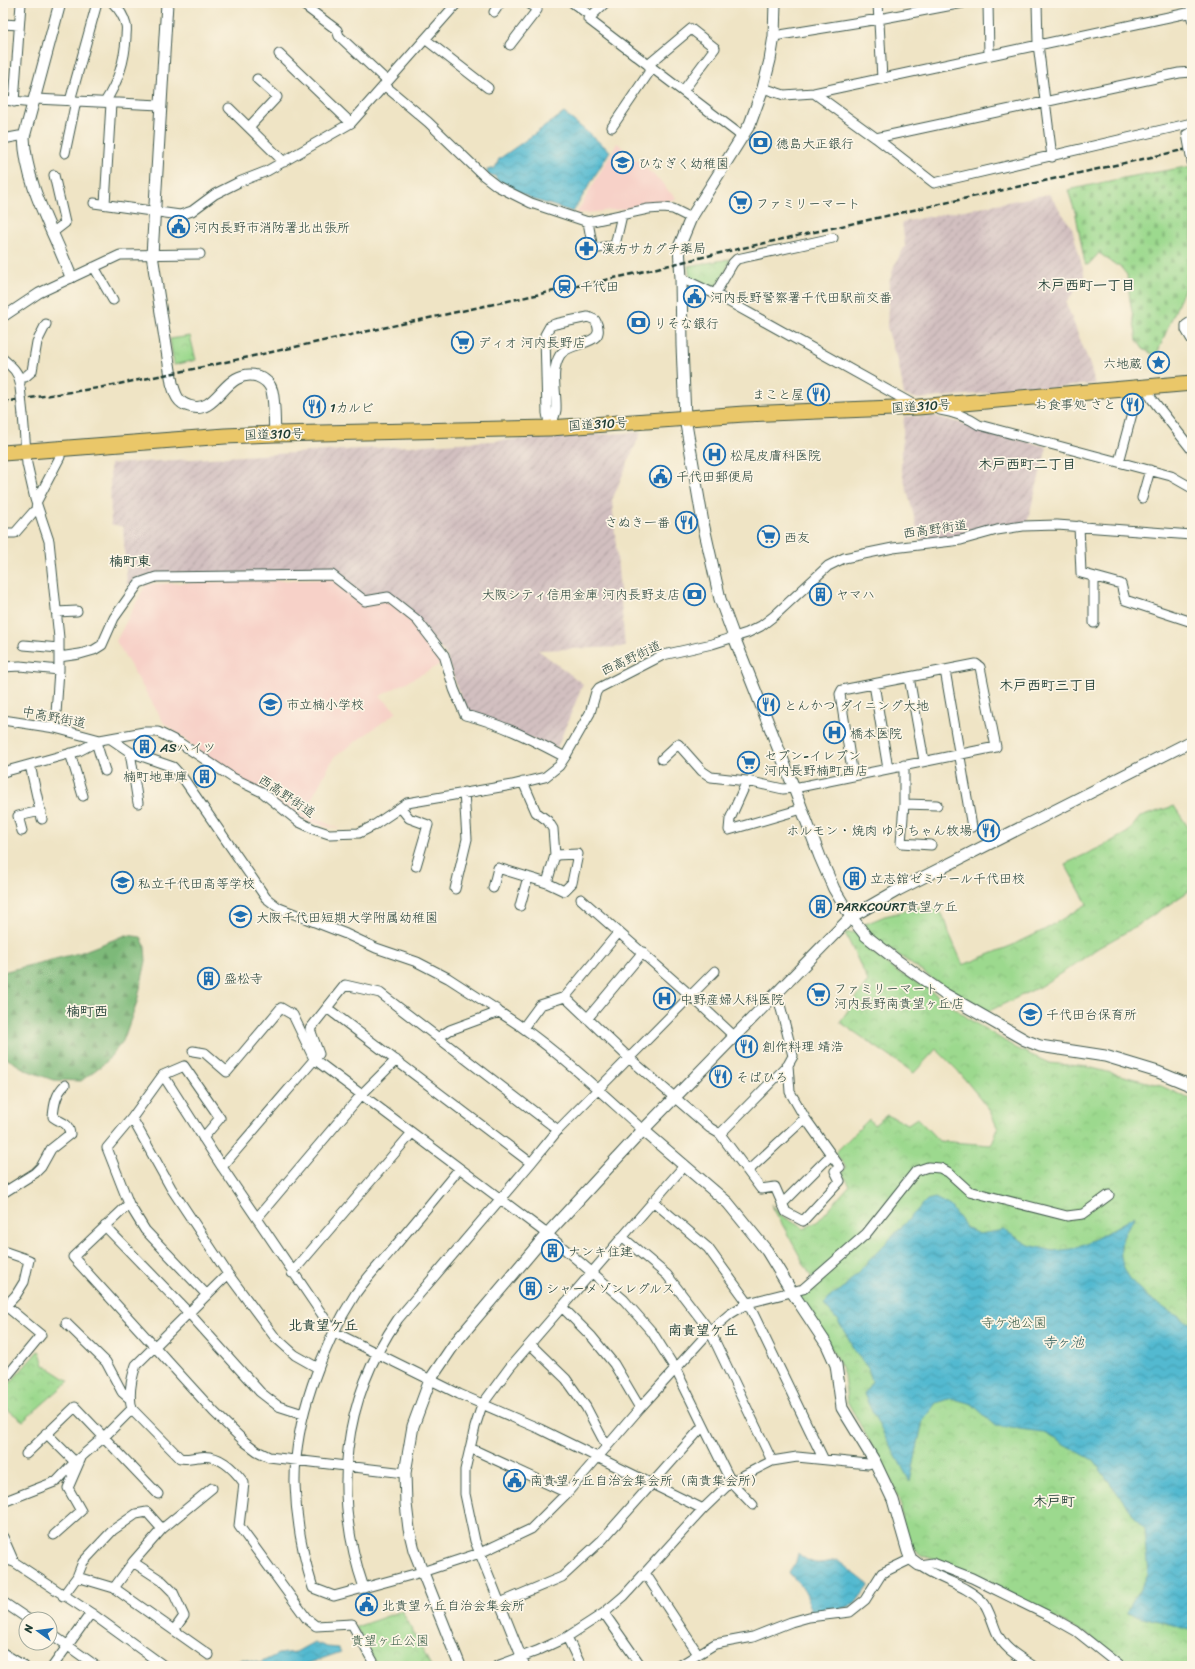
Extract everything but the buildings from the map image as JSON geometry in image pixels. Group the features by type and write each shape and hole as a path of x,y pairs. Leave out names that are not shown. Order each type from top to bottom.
{"highway":[{"name":"国道310号","path":"3,453 225,436 550,428 744,414 918,407 1192,383"}],"street":[{"path":"14,102 21,3"},
{"path":"60,3 35,101 24,137 25,157 31,179 71,277"},
{"path":"65,153 73,101 97,3"},
{"path":"105,204 108,102 122,68 126,45 127,25 119,10 113,3"},
{"path":"167,3 152,254 175,395 180,401 191,407 203,407 212,402 232,381 251,375 261,378 269,384 272,392 275,434"},
{"path":"301,3 337,30 339,36 386,83 484,176 497,186 531,203 588,222 648,209 673,209 691,218"},
{"path":"94,203 180,215 192,211 215,194 284,162 350,123 458,3"},
{"path":"494,12 500,3"},
{"path":"510,45 537,10 529,3"},
{"path":"572,3 592,17"},
{"path":"605,3 592,17 588,19 743,137"},
{"path":"775,3 774,36 770,60 763,88 750,124 691,218 679,247 682,278 682,345 685,418 705,530 720,599 734,637 820,857 834,889 851,917 866,936 899,962 943,993 1025,1040 1040,1046 1105,1056 1165,1075 1192,1086"},
{"path":"878,3 882,79"},
{"path":"774,36 879,19 962,3"},
{"path":"988,3 989,55"},
{"path":"1037,3 1038,44 1052,156"},
{"path":"763,88 784,95 814,93 1192,12"},
{"path":"3,24 19,25"},
{"path":"612,127 650,66 691,29 715,48 683,91"},
{"path":"425,39 488,88"},
{"path":"279,54 350,123"},
{"path":"876,138 1045,101 1192,72"},
{"path":"249,127 277,97 257,79"},
{"path":"814,93 934,183 1192,123"},
{"path":"3,100 14,102 73,101 160,105"},
{"path":"229,108 284,162"},
{"path":"1192,131 1186,134 1192,167"},
{"path":"3,139 19,136 24,137"},
{"path":"52,233 65,223 54,175"},
{"path":"588,222 593,249 615,245 622,215"},
{"path":"715,294 737,259 833,238"},
{"path":"3,317 39,293 120,255 200,254"},
{"path":"94,267 113,300"},
{"path":"682,278 715,294 918,407 952,412 970,418 980,425 1171,476 1192,488"},
{"path":"588,317 592,318 596,323 597,330 594,340 568,348 563,351 556,362 556,411 550,428 547,413 545,335 550,326 555,324 588,317"},
{"path":"1192,321 1186,325 1186,330 1192,340"},
{"path":"20,382 32,371 37,342 46,324"},
{"path":"3,359 8,368 20,382 27,464 37,504 49,541 59,648 56,728"},
{"path":"1119,462 1136,395 1141,388 1152,399 1192,450"},
{"path":"4,536 15,533 36,509 60,457 59,449"},
{"path":"1142,498 1150,470"},
{"name":"西高野街道","path":"3,772 70,753 98,741 144,732 158,732 180,743 233,778 262,792 299,822 329,834 359,833 407,803 523,782 545,776 559,766 565,757 590,713 596,692 599,688 663,655 712,644 747,633 774,616 828,566 844,558 893,548 961,540 997,530 1023,526 1079,526 1192,535"},
{"path":"1079,526 1081,573 1121,584 1125,600 1192,622"},
{"path":"59,657 80,654 94,650 102,645 114,618 139,583 156,577 332,575 365,601 388,597 417,620 444,655 454,689 465,715 486,720 538,743 565,757"},
{"path":"1094,577 1094,623"},
{"path":"56,612 77,611"},
{"path":"24,645 59,648"},
{"path":"662,759 678,744 698,767 711,777 747,781 783,789 794,788 996,747 980,667 976,664 842,690 840,694 853,776"},
{"path":"3,667 20,666 59,670"},
{"path":"945,670 972,828"},
{"path":"909,677 924,761"},
{"path":"874,684 888,768"},
{"name":"中高野街道","path":"3,720 56,728 98,741"},
{"path":"112,739 130,752 173,767 183,778 266,898 279,908 346,934 376,948 418,962 448,978 496,1009 498,1012 551,1048 728,1203 767,1251 827,1345 836,1365 842,1408 875,1462 893,1500 908,1552 915,1562 928,1572 967,1589 985,1603 997,1635 1006,1647 1033,1666"},
{"path":"98,741 105,771"},
{"path":"460,1666 414,1550 409,1529 406,1504 405,1473 413,1426 430,1380 455,1343 547,1234 643,1130 851,917 898,890 1192,741"},
{"path":"130,752 138,803"},
{"path":"70,753 83,796"},
{"path":"22,831 18,816 41,815 30,765"},
{"path":"904,765 904,804 901,843 930,845"},
{"path":"747,781 730,819 729,830 802,809"},
{"path":"523,782 536,812 548,821 553,829 555,855 547,883"},
{"path":"455,889 469,842 464,792"},
{"path":"904,804 937,805"},
{"path":"401,808 409,818 428,825 416,866"},
{"path":"493,888 498,868 547,883 564,891 572,883 578,854 555,855"},
{"path":"520,906 528,877"},
{"path":"581,898 734,1036"},
{"path":"523,1028 540,1004 565,998 619,932"},
{"path":"587,1019 642,952"},
{"path":"364,1588 349,1532 346,1506 346,1466 350,1429 361,1390 385,1338 398,1319 558,1130 715,971"},
{"path":"222,1167 319,1054 310,1029 345,984 380,993 558,1130"},
{"path":"720,1134 788,1065 793,1056 777,993"},
{"path":"565,998 629,1058 675,1096 710,1128 720,1134 760,1189 776,1187 786,1212 803,1221 840,1181 835,1171 840,1167 805,1118 790,1092 788,1065"},
{"path":"193,1051 205,1053 228,1072 281,1008 293,1015 314,1058 362,1094 411,1134 547,1234 624,1300 652,1332 676,1370 731,1482 753,1505"},
{"path":"327,1008 531,1163"},
{"path":"439,1037 450,1030 498,1012"},
{"path":"257,1218 362,1094 396,1060"},
{"path":"203,1138 220,1118 184,1066 163,1076 132,1118 107,1148 129,1204 145,1230 206,1294"},
{"path":"163,1076 292,1273 334,1332 482,1405 489,1406 540,1429 703,1509"},
{"path":"3,1193 35,1173 41,1167 51,1149 70,1134 69,1127 65,1123 53,1117 56,1098 60,1090 65,1085"},
{"path":"132,1118 172,1188 228,1274 274,1336 295,1355 318,1368"},
{"path":"748,1171 805,1118"},
{"path":"292,1273 411,1134"},
{"path":"782,1204 832,1155"},
{"path":"525,1666 480,1553 471,1524 465,1494 465,1470 475,1427 482,1405 510,1367 591,1271 684,1166"},
{"path":"459,1169 357,1292 334,1332 318,1368 303,1414 295,1484 308,1572 313,1588 334,1596 422,1572 480,1553 531,1529 567,1494 640,1408 710,1331 730,1314 748,1303 803,1289 866,1234 916,1171 928,1167 940,1168 948,1172 969,1190 1067,1216 1083,1214 1109,1195"},
{"path":"654,1201 708,1248 748,1303 823,1458"},
{"path":"129,1204 74,1257 214,1412 245,1442 257,1451 269,1457 405,1473"},
{"path":"105,1226 188,1312 260,1392 278,1406 303,1414"},
{"path":"622,1237 667,1275 710,1331 772,1461"},
{"path":"3,1251 29,1260 24,1282 16,1295 4,1308 41,1335 3,1381"},
{"path":"228,1274 206,1294 136,1365 131,1379 129,1398 132,1409 180,1458 188,1460 198,1457 212,1456 226,1464 239,1476 244,1483 239,1526 307,1619 316,1626 352,1624 376,1666"},
{"path":"562,1307 592,1337 614,1364 640,1408"},
{"path":"66,1323 106,1362 122,1392 129,1398"},
{"path":"530,1344 566,1379 586,1407 607,1447"},
{"path":"26,1454 46,1433 75,1407 158,1494"},
{"path":"3,1502 57,1481 78,1460 104,1438 132,1409"},
{"path":"500,1603 562,1577 602,1540 703,1426"},
{"path":"46,1433 78,1460"},
{"path":"470,1448 567,1494"},
{"path":"497,1666 537,1651 567,1637 604,1613 624,1596 703,1509 731,1482 772,1461 797,1457 823,1458 868,1464 875,1462"},
{"path":"54,1535 81,1511 68,1488 78,1460"},
{"path":"114,1588 133,1562 162,1529 212,1488"},
{"path":"63,1596 77,1577 83,1562 113,1530 136,1514 147,1512 162,1529"},
{"path":"3,1537 14,1562"},
{"path":"3,1559 14,1562 63,1596 91,1613 164,1666"},
{"path":"133,1562 162,1581 173,1592 184,1616 174,1630"},
{"path":"679,1666 715,1644 753,1637 791,1622 810,1617 850,1612 865,1600 882,1573 915,1562 933,1563 972,1578 1046,1614 1076,1631 1120,1666"},
{"path":"644,1573 698,1654"},
{"path":"77,1577 114,1588 209,1655"},
{"path":"3,1602 18,1612"},
{"path":"53,1666 91,1613"},
{"path":"604,1613 641,1666"},
{"path":"567,1637 581,1666"},
{"path":"58,1639 96,1666"},
{"path":"3,1653 24,1666"}],"shaded area":[{"name":"ひなぎく幼稚園","path":"617,143 664,184 667,190 678,199 623,209 576,214"},
{"path":"1049,194 1072,228 1085,277 1066,303 1090,365 1095,384 918,399 904,395 898,360 893,349 887,327 889,283 894,266 905,246 902,222"},
{"path":"904,416 935,416 1047,447 1027,523 959,537 927,541 920,539 901,468"},
{"path":"641,432 612,500 625,647 538,650 583,684 556,750 466,711 445,653 387,595 364,597 333,572 159,573 127,585 123,527 111,524 110,464"},
{"name":"市立楠小学校","path":"332,579 393,603 420,625 443,663 380,696 397,712 334,757 304,813 341,830 301,820 218,766 164,723 116,641 146,584"}],"green space":[{"path":"1192,166 1192,274 1156,356 1143,349 1137,340 1127,275 1119,265 1116,265 1099,253 1088,265 1085,264 1076,215 1068,190 1128,177"},
{"path":"730,259 725,273 714,290 690,278 688,266"},
{"path":"190,336 196,360 174,365 170,339"},
{"path":"1174,806 1192,833 1192,889 1135,927 1098,948 1039,987 987,1012 971,1001 944,987 874,938 863,925 885,916 925,906 938,910 946,921 949,933 963,965 1013,945 1044,930 1087,904 1065,864 1128,832 1140,817"},
{"name":"寺ケ池公園","path":"856,932 868,949 896,971 927,988 972,1021 1016,1048 1049,1063 1088,1067 1159,1085 1192,1100 1192,1666 1128,1666 1110,1650 1086,1634 939,1561 921,1555 914,1549 908,1538 903,1525 901,1505 892,1482 847,1401 844,1375 839,1362 798,1296 814,1282 771,1204 781,1215 804,1229 818,1221 850,1185 842,1173 846,1167 835,1153 869,1119 874,1125 887,1115 908,1124 917,1118 939,1141 991,1145 998,1129 989,1109 958,1071 936,1049 914,1073 840,1022 868,981 845,933"},
{"path":"126,935 141,937 145,946 146,961 137,1002 123,1041 106,1062 81,1081 53,1080 26,1070 3,1056 3,972 79,953"},
{"path":"38,1351 40,1352 44,1365 69,1381 23,1421 3,1406 3,1391"},
{"name":"貴望ヶ丘公園","path":"402,1611 431,1666 385,1666 376,1663 356,1627"}],"water":[{"path":"564,113 610,151 573,212 532,199 497,180 495,176 488,175 487,170 495,168 499,159"},
{"name":"寺ヶ池","path":"935,1198 950,1206 966,1228 979,1234 1004,1230 1029,1245 1053,1251 1072,1249 1097,1238 1135,1216 1122,1241 1121,1256 1125,1269 1132,1281 1154,1302 1192,1324 1192,1631 1126,1613 1148,1575 1144,1529 1093,1460 1042,1432 996,1426 972,1404 951,1398 936,1403 923,1420 910,1482 880,1428 864,1394 872,1381 868,1368 854,1351 849,1339 837,1320 824,1305 833,1294 841,1290 927,1200"},
{"path":"798,1553 808,1560 816,1563 837,1560 869,1585 855,1604 843,1609 811,1613 804,1591 789,1573 796,1562"},
{"path":"314,1642 327,1647 338,1648 341,1652 309,1663 305,1666 228,1665 243,1659 260,1663 278,1654 296,1652"}],"railway":[{"path":"3,402 98,388 184,371 628,275 720,253 1192,148"}],"place":[{"name":"徳島大正銀行","path":"761,143"},
{"name":"ひなぎく幼稚園","path":"623,163"},
{"name":"ファミリーマート","path":"741,203"},
{"name":"河内長野市消防署北出張所","path":"178,227"},
{"name":"漢方サカグチ薬局","path":"586,248"},
{"name":"千代田","path":"565,286"},
{"name":"河内長野警察署千代田駅前交番","path":"694,297"},
{"name":"りそな銀行","path":"639,323"},
{"name":"ディオ 河内長野店","path":"463,342"},
{"name":"六地蔵","path":"1158,363"},
{"name":"まこと屋","path":"819,394"},
{"name":"お食事処 さと","path":"1132,404"},
{"name":"1カルビ","path":"315,407"},
{"name":"松尾皮膚科医院","path":"715,455"},
{"name":"千代田郵便局","path":"661,476"},
{"name":"さぬき一番","path":"686,522"},
{"name":"西友","path":"768,537"},
{"name":"大阪シティ信用金庫 河内長野支店","path":"695,594"},
{"name":"ヤマハ","path":"820,594"},
{"name":"市立楠小学校","path":"271,704"},
{"name":"とんかつ ダイニング大地","path":"769,705"},
{"name":"橋本医院","path":"835,733"},
{"name":"ASハイツ","path":"145,747"},
{"name":"セブン-イレブン 河内長野楠町西店","path":"749,762"},
{"name":"楠町地車庫","path":"204,776"},
{"name":"ホルモン・焼肉 ゆうちゃん牧場","path":"988,830"},
{"name":"立志舘ゼミナール千代田校","path":"854,878"},
{"name":"私立千代田高等学校","path":"122,883"},
{"name":"PARKCOURT貴望ケ丘","path":"821,906"},
{"name":"大阪千代田短期大学附属幼稚園","path":"240,917"},
{"name":"盛松寺","path":"208,978"},
{"name":"ファミリーマート 河内長野南貴望ヶ丘店","path":"818,995"},
{"name":"中野産婦人科医院","path":"664,999"},
{"name":"千代田台保育所","path":"1031,1014"},
{"name":"創作料理 靖浩","path":"746,1046"},
{"name":"そばひろ","path":"720,1077"},
{"name":"ナンキ住建","path":"552,1251"},
{"name":"シャーメゾンレグルス","path":"530,1288"},
{"name":"南貴望ヶ丘自治会集会所（南貴集会所）","path":"514,1480"},
{"name":"北貴望ヶ丘自治会集会所","path":"367,1605"}],"district":[{"name":"木戸西町一丁目","path":"1086,285"},
{"name":"木戸西町二丁目","path":"1027,464"},
{"name":"楠町東","path":"130,561"},
{"name":"木戸西町三丁目","path":"1048,685"},
{"name":"楠町西","path":"87,1011"},
{"name":"北貴望ケ丘","path":"323,1325"},
{"name":"南貴望ケ丘","path":"703,1330"},
{"name":"木戸町","path":"1054,1501"}]}
